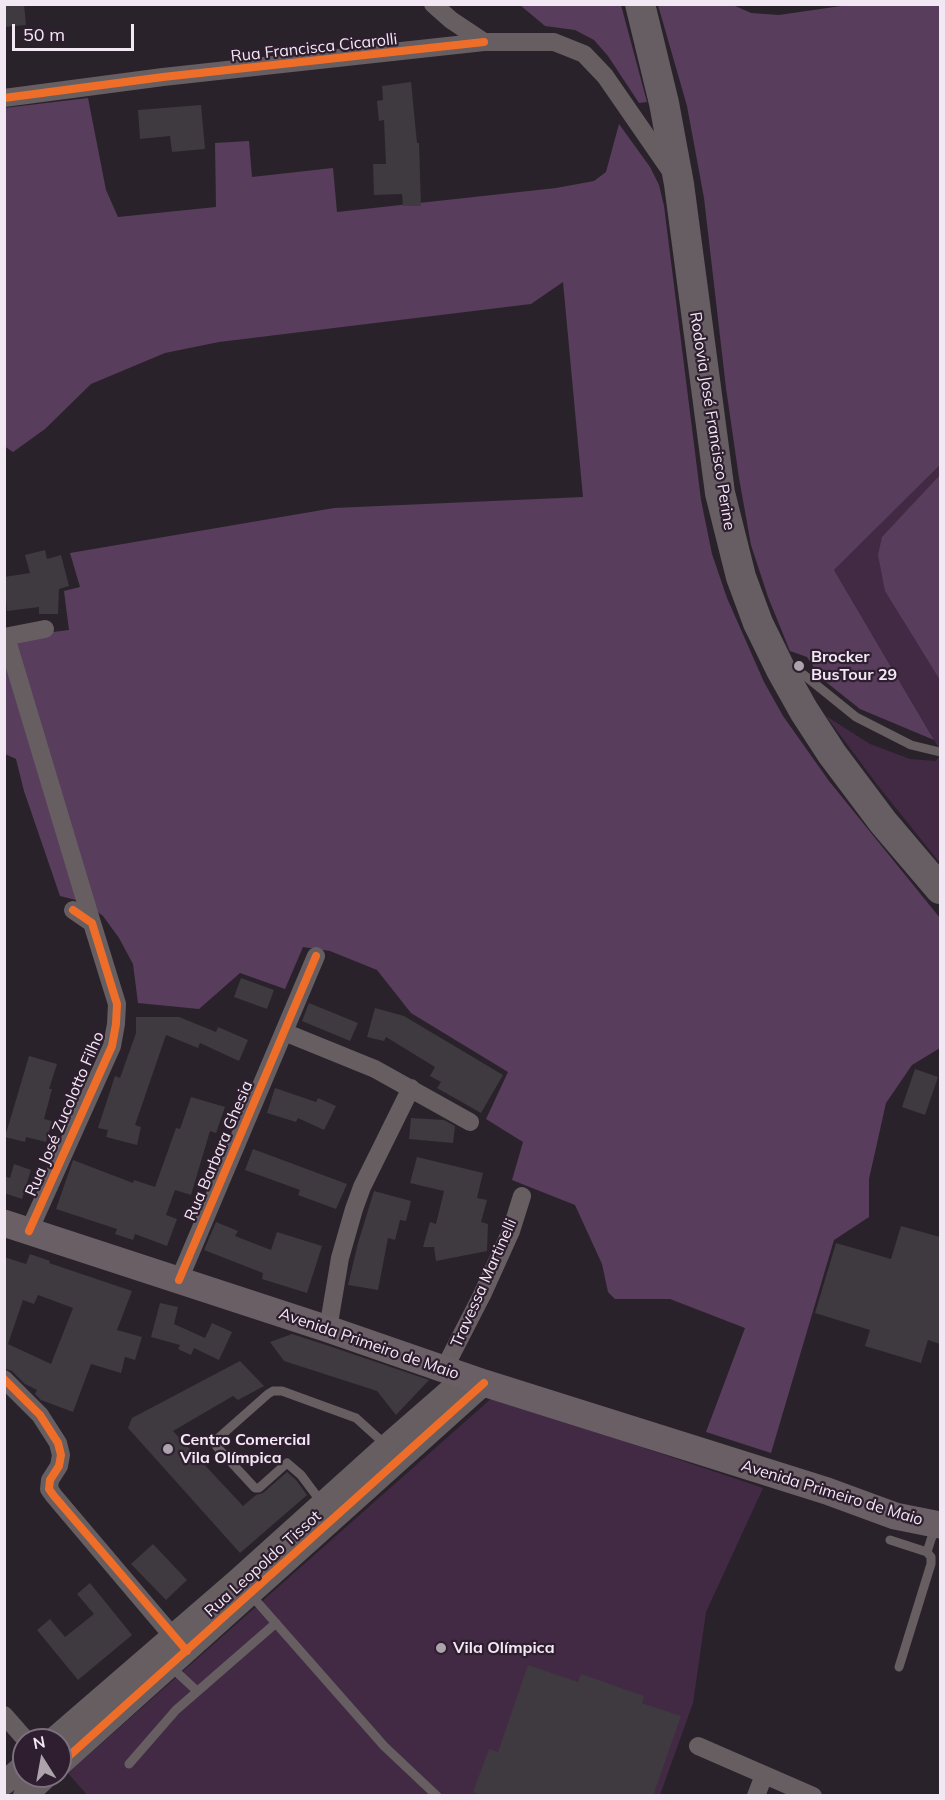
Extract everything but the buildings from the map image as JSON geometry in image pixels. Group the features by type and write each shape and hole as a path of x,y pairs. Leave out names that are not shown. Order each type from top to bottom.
{"main road":[{"name":"Rodovia José Francisco Perine","path":"640,4 664,103 680,184 720,493 741,578 758,623 804,711 832,754 883,822 940,889"},
{"name":"Avenida Primeiro de Maio","path":"17,1227 465,1376 827,1491 895,1516 938,1525"}],"street":[{"path":"433,4 451,20 484,42"},
{"name":"Rua Francisca Cicarolli","path":"4,98 163,77 484,42 554,42 584,54 605,76 680,184"},
{"path":"5,637 45,629"},
{"name":"Rua José Zucolotto Filho","path":"5,637 117,1004 112,1046 17,1227"},
{"path":"73,910 92,923"},
{"name":"Rua Barbara Ghesia","path":"179,1280 316,956"},
{"path":"284,1032 350,1058 411,1088 470,1122"},
{"path":"328,1329 344,1242 354,1209 362,1187 411,1088"},
{"name":"Travessa Martinelli","path":"465,1376 482,1295 511,1231 522,1196"},
{"name":"Rua Leopoldo Tissot","path":"320,1502 434,1415 465,1376"},
{"path":"4,1379 40,1415 58,1443 61,1455 59,1466 50,1480 50,1489 54,1496 176,1651"},
{"name":"Rua Leopoldo Tissot","path":"72,1752 176,1651 243,1579 378,1444 434,1415"},
{"name":"Rua Leopoldo Tissot","path":"70,1728 176,1651"},
{"path":"4,1715 15,1728"},
{"path":"698,1746 813,1796"},
{"path":"756,1796 764,1775"}],"lane":[{"path":"781,670 804,675 827,696 864,721 911,745 940,752"},
{"path":"320,1502 301,1474 287,1463 259,1488 255,1488 218,1447 216,1440 273,1391 282,1391 356,1418 378,1444"},
{"path":"927,1552 938,1525"},
{"path":"890,1540 927,1552 931,1557 931,1564 899,1667"},
{"path":"243,1579 276,1623 384,1746 436,1796"},
{"path":"129,1764 176,1710 276,1623"},
{"path":"176,1651 197,1691"}],"shaded area":[{"path":"520,5 621,5 647,102 639,103 608,56 594,40 575,30 545,26"},
{"path":"658,5 733,5 751,13 779,15 848,5 940,5 940,465 834,570 934,740 860,709 821,678 807,657 790,651 768,597 751,545 739,478 704,198 687,106"},
{"path":"88,98 106,190 118,217 216,207 215,143 249,141 252,177 333,168 337,212 556,188 594,181 606,172 619,124 650,167 659,185 664,206 701,500 712,554 727,598 764,682 783,716 829,781 940,918 940,1048 912,1065 886,1103 869,1179 869,1217 834,1240 771,1453 706,1432 745,1328 670,1299 615,1299 608,1292 602,1264 575,1205 512,1180 523,1142 486,1119 508,1072 411,1013 377,970 330,951 303,947 285,989 240,973 199,1009 138,1003 133,964 119,938 103,916 84,902 60,896 24,791 16,759 5,754 5,638 69,630 64,591 80,587 70,553 334,508 583,497 563,282 531,304 219,342 165,353 91,384 45,429 13,452 4,446 4,108"},
{"path":"940,465 940,750 834,570"},
{"path":"940,475 940,680 885,591 878,555 882,537"},
{"path":"826,716 870,744 910,759 936,761 940,755 940,863 879,787"},
{"path":"493,1397 763,1488 706,1612 693,1703 660,1795 88,1796 72,1778 72,1769"}],"cycle path":[{"path":"4,98 163,77 484,42"},
{"path":"29,1231 112,1046 116,1024 117,1004 92,923 73,910"},
{"path":"179,1280 316,956"},
{"path":"4,1379 40,1415 58,1443 61,1455 59,1466 50,1480 49,1489 187,1651"},
{"path":"72,1753 484,1383"}],"place":[{"name":"Brocker BusTour 29","path":"799,666"},
{"name":"Centro Comercial Vila Olímpica","path":"168,1449"},
{"name":"Vila Olímpica","path":"441,1648"}]}
